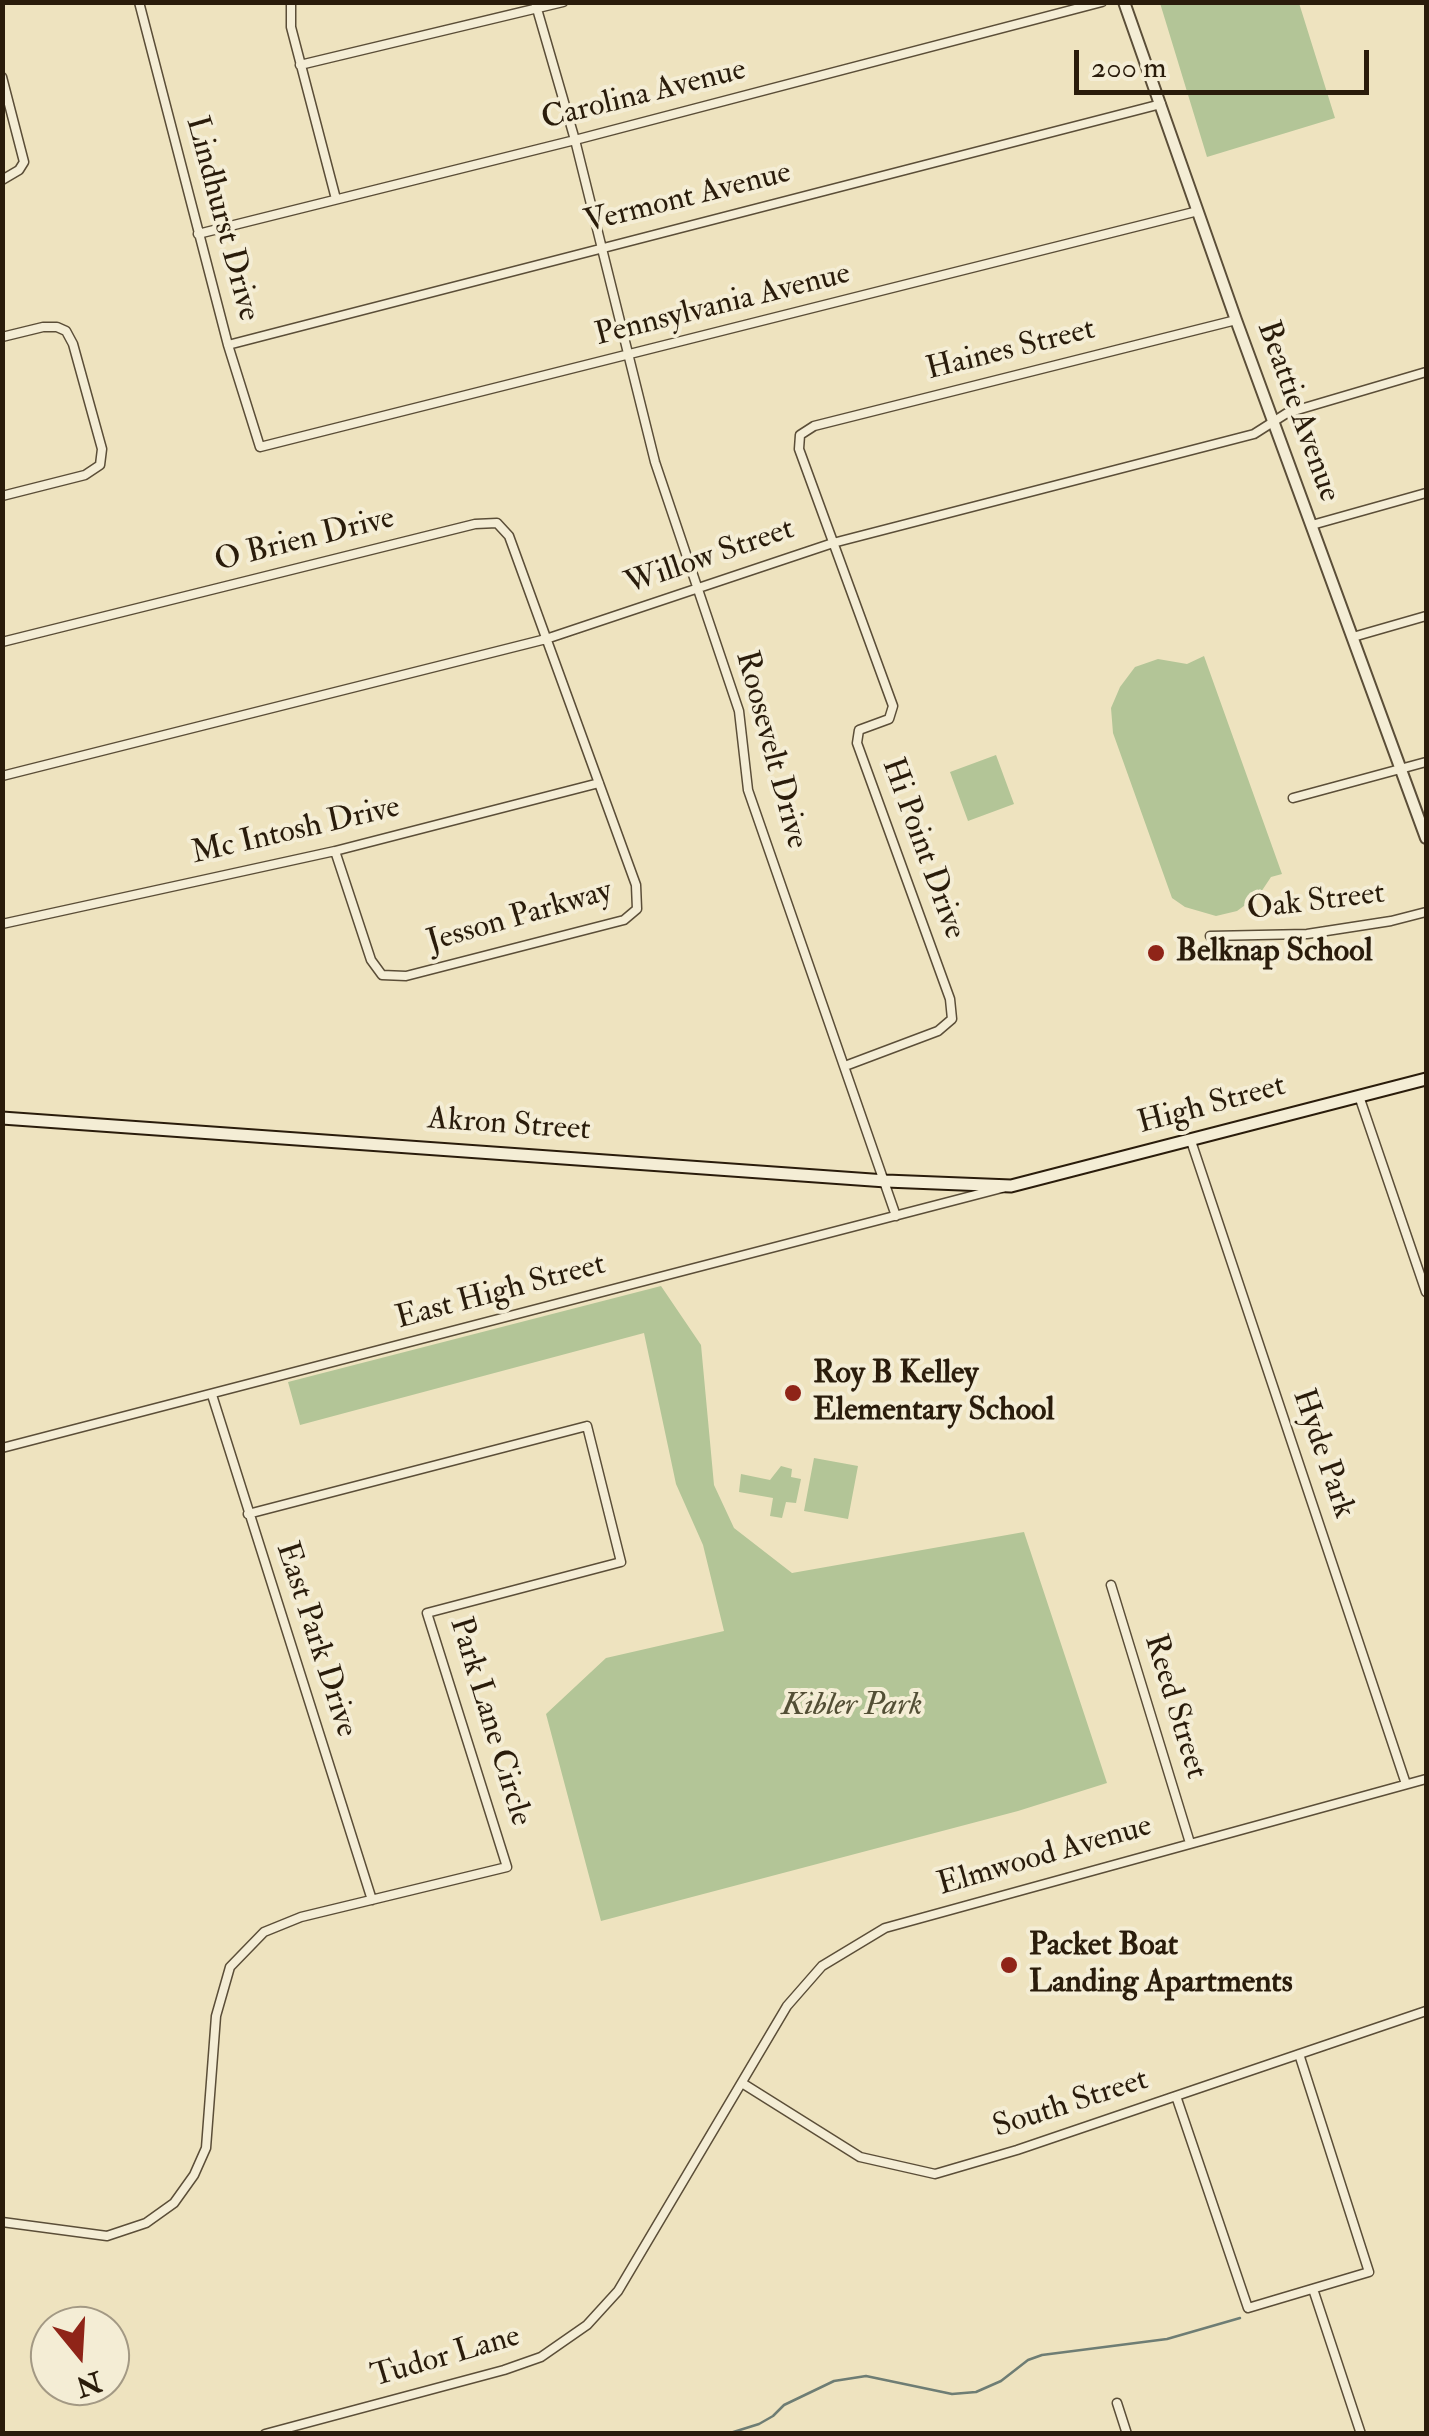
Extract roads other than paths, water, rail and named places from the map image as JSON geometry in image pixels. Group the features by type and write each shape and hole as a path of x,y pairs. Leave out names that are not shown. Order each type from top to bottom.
{"main road":[{"name":"High Street","path":"1011,1186 1426,1079"},
{"name":"Akron Street","path":"2,1118 1011,1186"}],"street":[{"name":"Lindhurst Drive","path":"139,2 228,345 260,447"},
{"path":"291,2 291,27 336,198"},
{"path":"300,65 563,2"},
{"name":"Carolina Avenue","path":"198,234 1102,2"},
{"name":"Beattie Avenue","path":"1124,2 1426,838"},
{"name":"Roosevelt Drive","path":"535,6 574,140 656,462 739,711 748,790 896,1216"},
{"path":"2,77 24,162 19,170 2,180"},
{"name":"Vermont Avenue","path":"228,345 1161,104"},
{"name":"Pennsylvania Avenue","path":"260,447 1198,210"},
{"name":"Haines Street","path":"800,435 814,426 1236,320"},
{"path":"2,337 43,327 66,331 102,449 100,465 85,475 2,496"},
{"name":"Willow Street","path":"2,776 546,639 833,543 1254,434 1287,414 1426,372"},
{"name":"Hi Point Drive","path":"800,435 799,449 893,706 889,719 859,730 857,743 950,1000 952,1019 938,1031 845,1066"},
{"path":"1312,525 1426,492"},
{"name":"O Brien Drive","path":"2,642 475,524 497,523 510,536 546,639"},
{"path":"1353,637 1426,616"},
{"name":"Jesson Parkway","path":"335,851 371,960 382,974 406,976 624,920 637,910 636,885 546,639"},
{"path":"1293,798 1426,762"},
{"name":"Mc Intosh Drive","path":"2,924 335,851 599,783"},
{"name":"Oak Street","path":"1210,936 1307,934 1426,912"},
{"path":"1359,1096 1426,1292"},
{"name":"Hyde Park","path":"1191,1141 1406,1784"},
{"name":"East High Street","path":"2,1448 1011,1186"},
{"name":"East Park Drive","path":"212,1394 372,1900"},
{"name":"Park Lane Circle","path":"2,2222 107,2236 146,2223 174,2203 194,2176 206,2148 216,2016 230,1967 264,1932 301,1917 508,1866 426,1613 621,1562 587,1426 248,1514"},
{"name":"Reed Street","path":"1110,1585 1190,1843"},
{"name":"Elmwood Avenue","path":"742,2083 787,2006 822,1966 884,1928 1426,1779"},
{"name":"South Street","path":"742,2083 860,2157 935,2174 1426,2010"},
{"path":"1176,2096 1248,2308 1369,2272 1299,2054"},
{"name":"Tudor Lane","path":"265,2434 504,2370 541,2357 587,2325 618,2290 742,2083"},
{"path":"1313,2289 1361,2434"},
{"path":"1117,2403 1127,2434"}],"waterway":[{"path":"727,2434 759,2424 784,2405 834,2381 866,2376 952,2394 976,2392 1042,2355 1167,2339 1240,2318"}],"place":[{"name":"Belknap School","path":"1156,953"},
{"name":"Roy B Kelley Elementary School","path":"793,1393"},
{"name":"Packet Boat Landing Apartments","path":"1009,1965"}],"park label":[{"name":"Kibler Park","path":"852,1707"}]}
